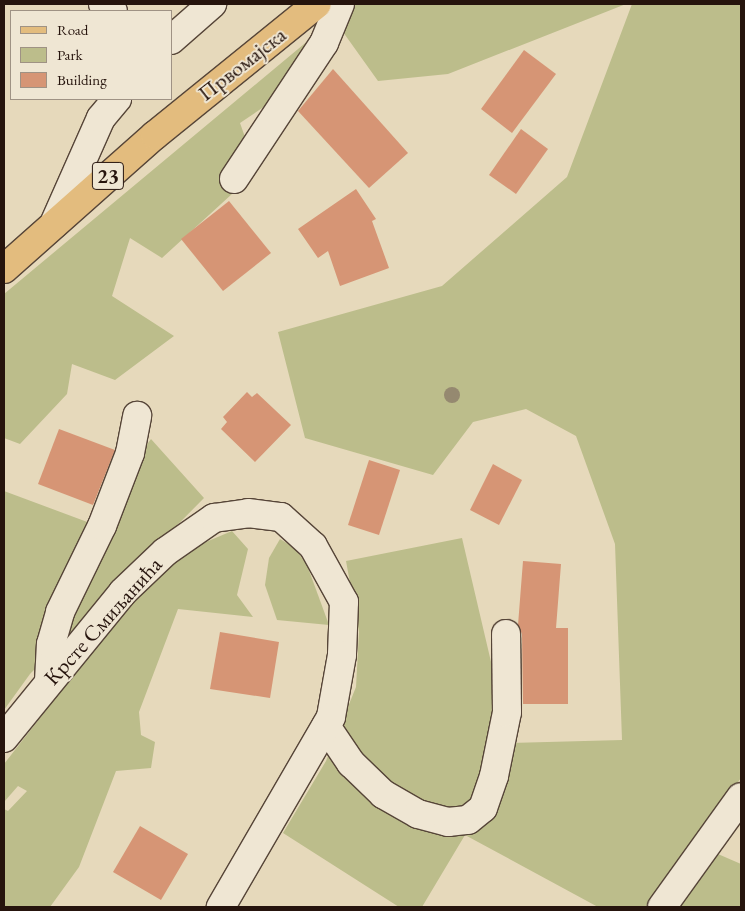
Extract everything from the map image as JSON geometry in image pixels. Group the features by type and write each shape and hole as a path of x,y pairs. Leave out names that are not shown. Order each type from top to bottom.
{"main road":[{"name":"Првомајска","path":"4,269 154,135 317,4"}],"street":[{"path":"172,39 212,4"},
{"path":"234,179 324,43 340,4"},
{"name":"Првомајска","path":"54,224 109,109"},
{"path":"49,681 51,644 60,612 105,517 130,453 137,416"},
{"name":"Крсте Смиљанића","path":"4,738 123,592 165,552 214,518 248,513 281,517 313,546 344,602 342,655 331,717 221,907"},
{"path":"326,726 351,763 383,794 418,814 448,822 468,820 482,808 494,776 507,712 506,634"},
{"path":"662,907 741,797"}],"green space":[{"path":"352,4 626,4 448,74 378,81 343,32 271,102 240,123 257,171 162,258 130,238 112,296 174,336 115,380 72,364 67,394 20,444 4,438 4,294"},
{"path":"632,4 741,4 741,778 645,907 598,907 465,835 422,907 399,907 283,833 326,761 356,687 359,632 346,561 462,538 510,743 622,740 615,544 576,436 526,409 473,422 433,475 305,438 278,332 442,286 567,177"},
{"path":"151,439 204,498 30,674 4,710 4,491 90,523"},
{"path":"232,531 248,549 237,595 253,617 178,609 139,712 141,735 155,742 151,768 116,771 79,867 50,907 4,907 4,809 8,811 27,791 18,786 4,802 4,764 140,590 187,550"},
{"path":"280,539 295,548 307,565 329,625 277,620 265,585 269,558"},
{"path":"711,851 741,864 741,907 669,907"}],"building":[{"path":"524,50 556,74 512,133 481,109"},
{"path":"333,69 408,153 369,188 298,111"},
{"path":"521,129 548,149 516,194 489,175"},
{"path":"356,189 376,219 372,221 389,268 340,286 328,251 318,258 298,229"},
{"path":"229,201 271,253 223,291 181,239"},
{"path":"247,392 252,397 257,393 291,425 255,462 221,429 227,422 223,417"},
{"path":"59,429 115,450 93,505 38,484"},
{"path":"369,460 400,470 379,535 348,525"},
{"path":"493,464 522,480 499,525 470,510"},
{"path":"523,561 561,564 556,628 568,628 568,704 523,704 522,634 518,625"},
{"path":"220,632 279,642 270,698 210,689"},
{"path":"140,826 188,854 161,900 113,872"}]}
